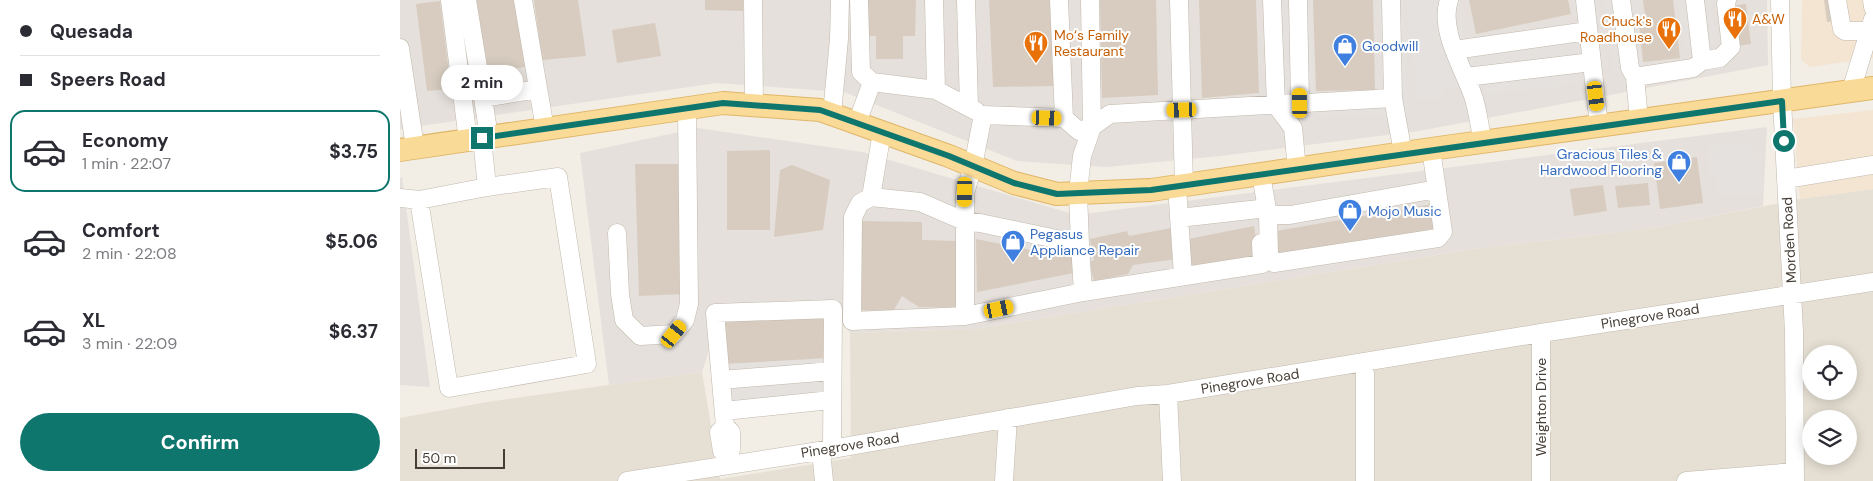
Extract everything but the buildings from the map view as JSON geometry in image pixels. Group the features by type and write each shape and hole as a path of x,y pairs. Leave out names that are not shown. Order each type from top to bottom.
{"main road":[{"path":"408,149 723,103 820,110 1014,183 1057,194 1151,190 1262,180 1297,169 1403,153 1873,88"}],"street":[{"path":"450,0 480,138 487,188"},
{"path":"467,0 483,98 480,138"},
{"path":"523,0 544,129"},
{"path":"753,0 754,106"},
{"path":"832,114 839,38 840,0"},
{"path":"859,0 861,72 872,82 936,90 976,111 1064,118 1079,131 1092,127 1110,114 1393,98"},
{"path":"934,0 936,90"},
{"path":"965,316 965,192 973,166 976,111 966,0"},
{"path":"1059,0 1064,118"},
{"path":"1083,292 1078,193 1082,156 1092,127 1090,0"},
{"path":"1179,0 1182,110 1179,218 1183,276"},
{"path":"1272,0 1276,105 1293,128 1297,169"},
{"path":"1298,0 1300,103"},
{"path":"1391,0 1393,98 1403,153"},
{"path":"1585,0 1599,126"},
{"path":"1621,0 1630,68 1635,77 1639,120"},
{"path":"1695,0 1702,61"},
{"path":"1635,77 1693,68 1702,61 1720,58 1731,47 1727,0"},
{"name":"Morden Road","path":"1780,0 1782,101 1794,332 1795,476"},
{"path":"1837,0 1842,29 1845,31 1872,27"},
{"path":"1849,0 1851,16 1855,24 1872,27"},
{"path":"1872,0 1873,7"},
{"path":"1447,1 1447,23 1454,50 1473,94 1483,142"},
{"path":"1851,91 1872,27"},
{"path":"1454,50 1588,31"},
{"path":"400,48 408,149"},
{"path":"1466,77 1592,62"},
{"path":"857,123 872,82"},
{"path":"483,98 538,89"},
{"path":"618,233 620,294 624,320 640,336 674,334 686,320 689,304 687,109"},
{"path":"870,197 882,132"},
{"path":"1262,180 1269,254 1274,263 1428,240 1438,238 1443,232 1431,149"},
{"path":"1786,179 1873,165"},
{"path":"400,198 420,200 558,177 588,364 449,388 420,200"},
{"path":"1179,218 1264,212 1290,215 1438,189"},
{"path":"1080,244 964,221 920,202 870,197 860,203 854,217 852,321 965,316 1083,292 1262,264 1264,212"},
{"name":"Pinegrove Road","path":"627,481 727,460 826,450 1137,396 1168,394 1791,293 1873,282"},
{"path":"727,460 722,451 719,432 724,419 715,313 833,309 831,400 824,481"},
{"name":"Weighton Drive","path":"1541,333 1541,481"},
{"path":"1363,363 1365,374 1366,481"},
{"path":"720,380 832,371"},
{"path":"1168,394 1172,481"},
{"path":"724,419 831,400"},
{"path":"1004,481 1008,418"},
{"path":"1686,481 1795,476"}],"shaded area":[{"path":"400,0 1767,0 1768,65 1419,131 1220,156 1106,167 1017,161 844,92 717,83 400,129"},
{"path":"1268,0 1310,0 1314,96 1383,94 1379,0 1404,0 1408,114 1197,122 1197,101 1272,98"},
{"path":"1406,0 1460,0 1465,41 1578,28 1574,0 1599,0 1607,68 1577,71 1578,84 1487,95 1485,84 1444,89 1445,98 1418,101"},
{"path":"1604,0 1640,0 1643,17 1636,18 1643,69 1613,73"},
{"path":"1678,0 1743,0 1711,4 1717,45 1684,49"},
{"path":"1802,0 1873,0 1873,58 1810,67 1801,60"},
{"path":"1873,110 1873,189 1800,199 1793,119"},
{"path":"1767,127 1763,206 1654,228 1474,249 975,329 850,333 838,304 724,305 702,372 609,385 580,153 698,128 862,152 1076,215"},
{"path":"1752,143 1753,154 1761,154 1763,194 1717,197 1716,177 1709,178 1707,146"},
{"path":"402,177 430,387 400,385 400,178"},
{"path":"1873,189 1873,481 400,481 400,418 487,402 702,372 720,479 851,458 850,333 975,329 1474,249 1654,228 1800,199"},
{"path":"829,358 826,395 722,407 722,360"}],"place":[{"name":"A&W","path":"1735,40"},
{"name":"Chuck's Roadhouse","path":"1669,50"},
{"name":"Mo‘s Family Restaurant","path":"1036,64"},
{"name":"Goodwill","path":"1345,67"},
{"name":"Gracious Tiles & Hardwood Flooring","path":"1679,183"},
{"name":"Mojo Music","path":"1350,232"},
{"name":"Pegasus Appliance Repair","path":"1013,263"}],"route":[{"path":"482,138 723,103 820,110 949,156 1014,183 1057,194 1151,190 1782,101 1784,141"}]}
